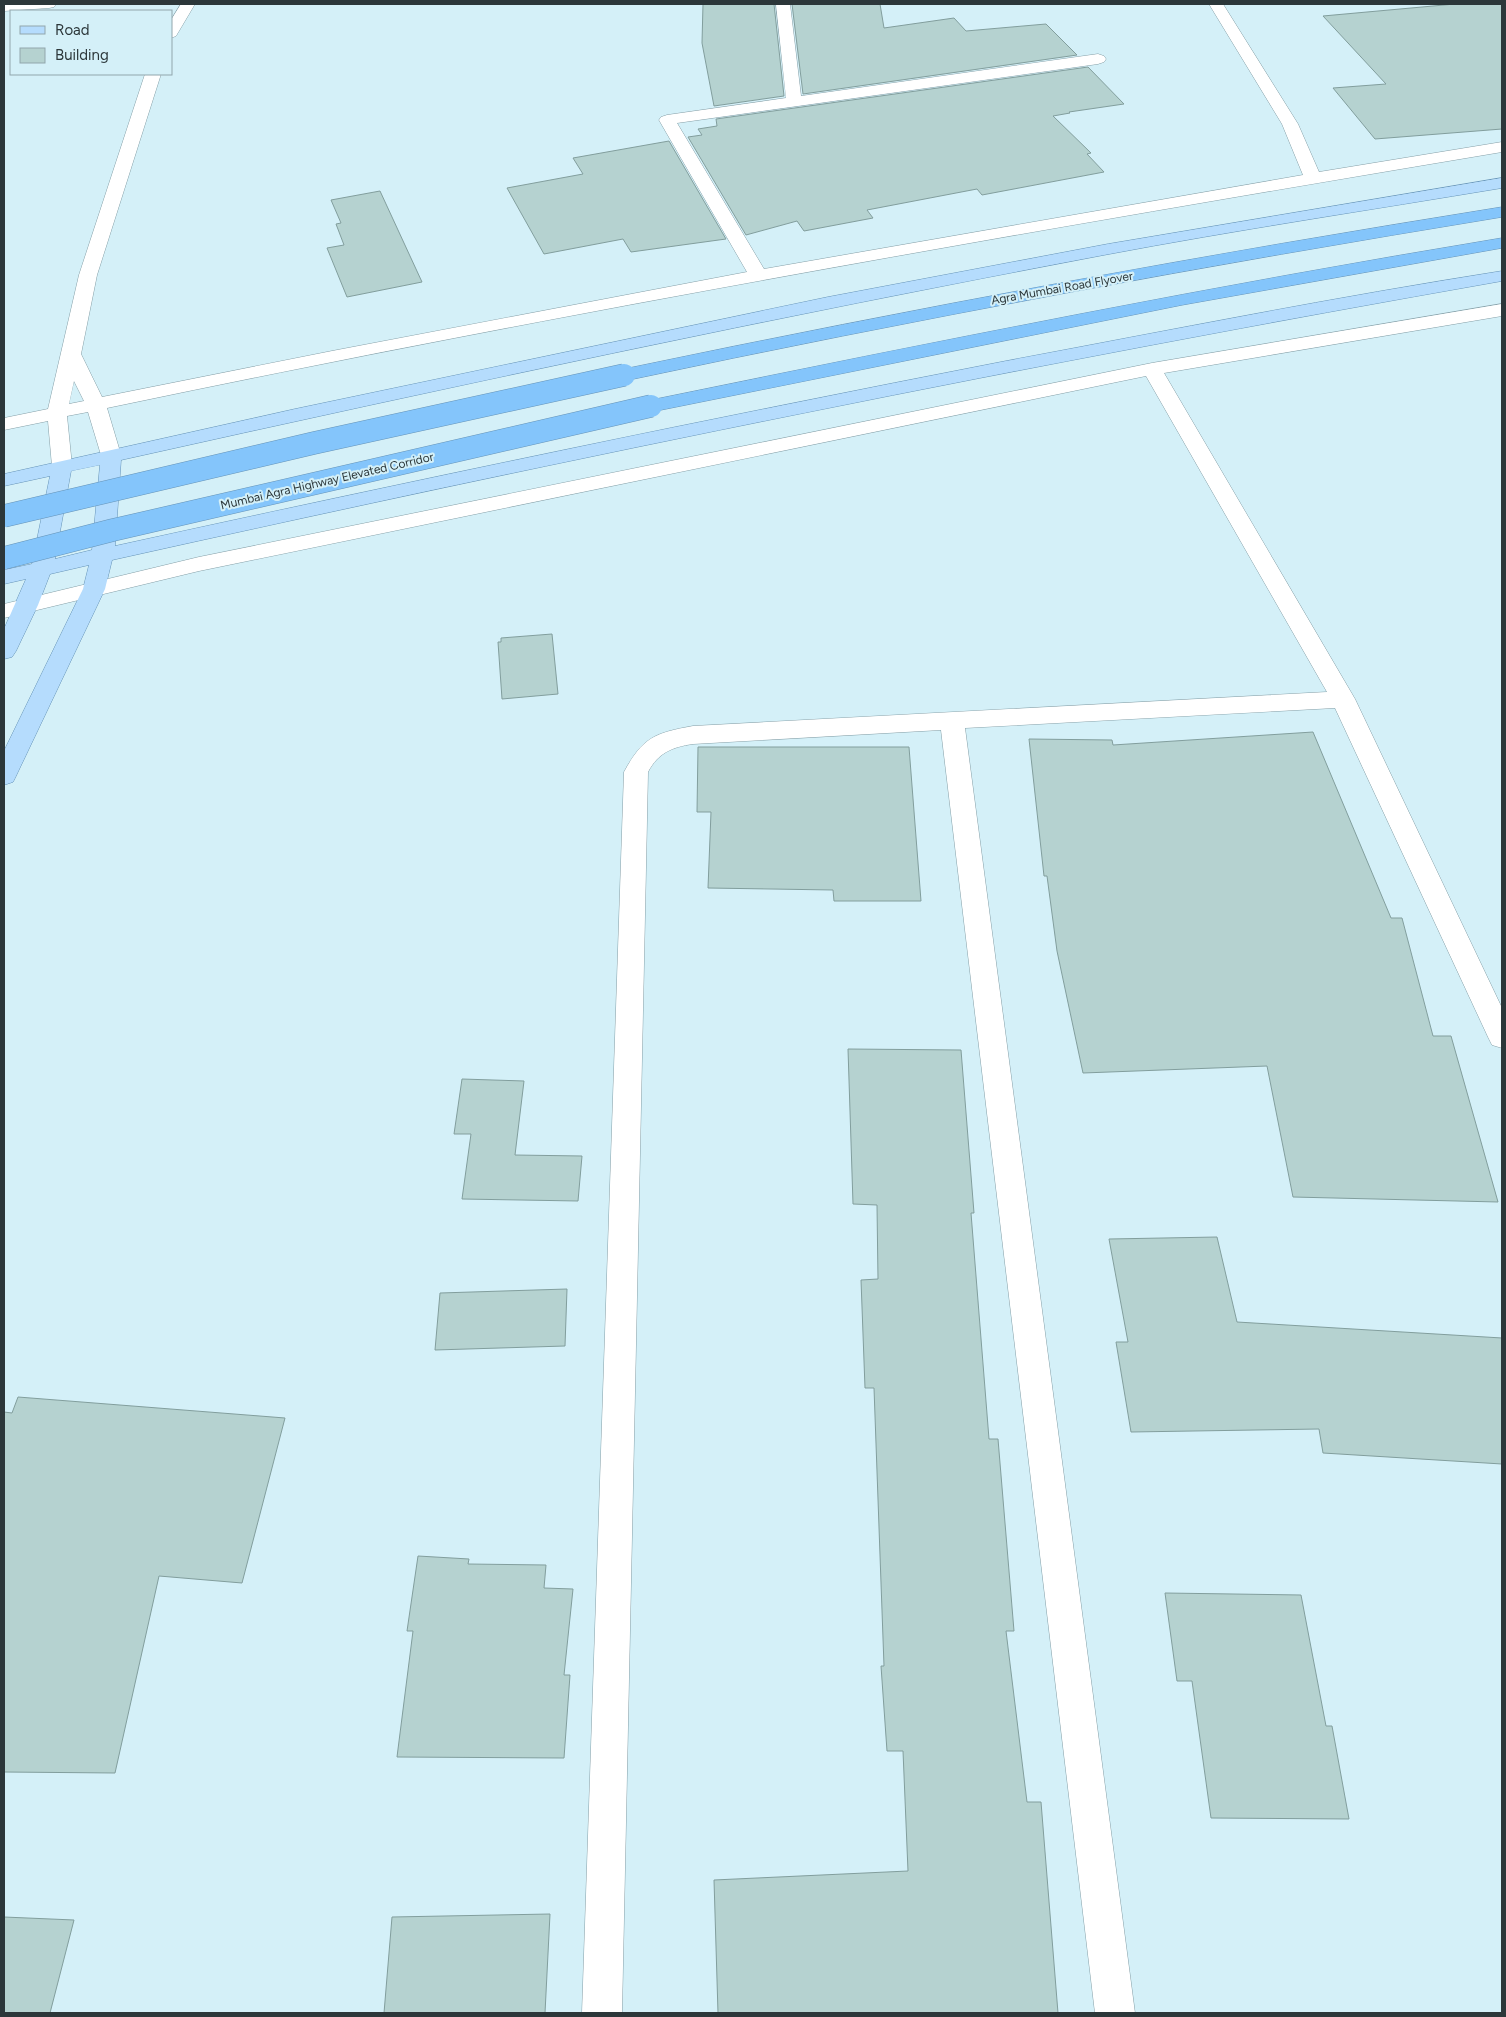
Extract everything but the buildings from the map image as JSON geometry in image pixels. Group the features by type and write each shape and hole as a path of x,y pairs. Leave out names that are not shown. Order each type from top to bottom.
{"highway":[{"name":"Agra Mumbai Road Flyover","path":"4,516 132,484 404,422 809,336 1384,230 1502,212"},
{"name":"Mumbai Agra Highway Elevated Corridor","path":"4,558 122,528 651,406 1222,292 1502,243"}],"main road":[{"path":"4,480 111,455 828,302 1108,249 1502,183"},
{"path":"4,577 42,567 429,483 878,392 1260,318 1502,276"},
{"path":"4,776 94,589 103,554 111,455"},
{"path":"4,651 27,605 42,567 62,466"}],"street":[{"path":"4,7 49,4"},
{"path":"172,30 188,4"},
{"path":"783,4 794,102"},
{"path":"1216,4 1290,124 1313,178"},
{"path":"758,275 667,120 1098,58"},
{"path":"62,466 57,412 88,275 153,75"},
{"path":"4,424 95,403 758,275 1502,147"},
{"path":"4,611 199,564 1152,369 1502,310"},
{"path":"71,354 95,403 111,455"},
{"path":"1152,369 1343,699 1502,1037"},
{"path":"602,2013 636,772 643,757 655,746 668,739 694,735 1343,699"},
{"path":"952,721 1115,2013"}]}
